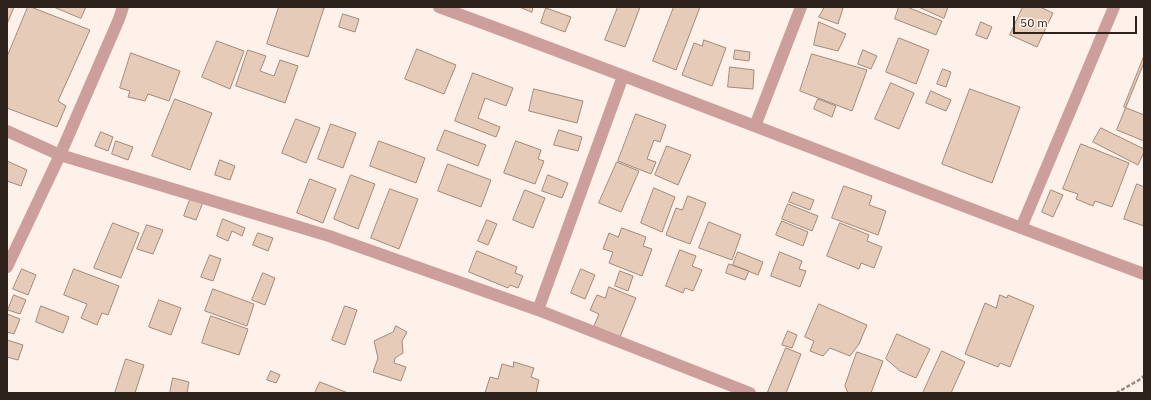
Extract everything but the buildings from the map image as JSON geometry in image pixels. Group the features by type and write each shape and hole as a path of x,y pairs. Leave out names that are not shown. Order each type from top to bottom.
{"street":[{"path":"7,267 60,155 120,19 123,7"},
{"path":"439,7 1144,274"},
{"path":"755,126 801,7"},
{"path":"1021,228 1114,7"},
{"path":"538,310 623,76"},
{"path":"7,131 60,155 329,236 538,310 750,393"}],"path":[{"path":"1116,393 1144,376"}]}
